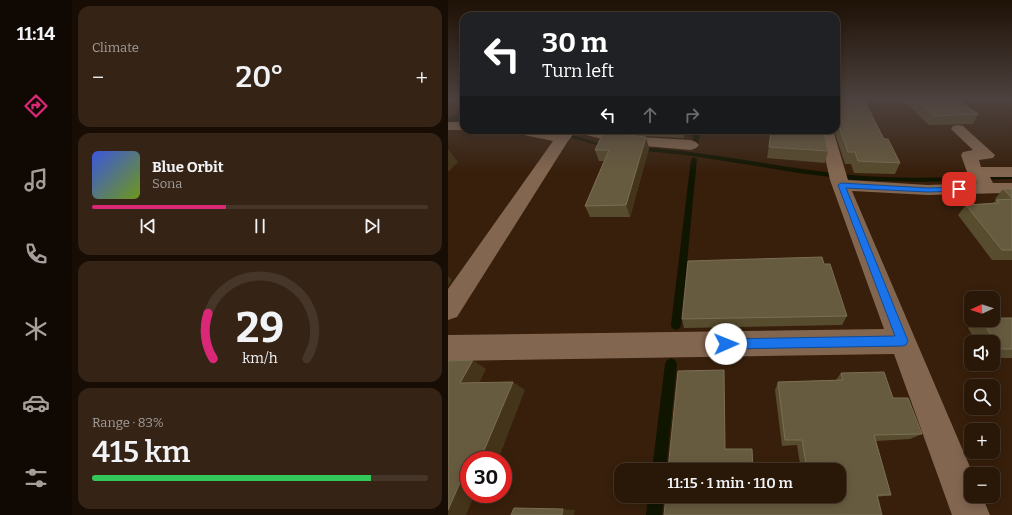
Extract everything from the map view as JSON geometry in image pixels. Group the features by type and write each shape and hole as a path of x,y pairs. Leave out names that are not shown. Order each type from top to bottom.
{"street":[{"path":"448,126 460,126"},
{"path":"958,129 987,155 969,155 983,180 1012,190"},
{"path":"448,309 565,136 550,134"},
{"path":"599,134 622,140 648,136 691,145"},
{"path":"827,134 839,179 971,515"},
{"path":"839,179 928,190 983,180 1012,172"},
{"path":"448,348 902,341"}],"building":[{"path":"840,124 876,124 884,139 888,139 900,163 858,161 855,152 848,152 840,129"},
{"path":"603,134 646,137 626,205 585,206 609,150 595,150"},
{"path":"771,134 824,134 828,151 769,147"},
{"path":"1003,189 1012,189 1012,198"},
{"path":"1012,199 1012,250 1002,250 966,205 999,203 996,200"},
{"path":"822,257 824,264 830,264 847,316 682,319 688,261"},
{"path":"1000,318 1012,318 1012,349 1000,349 1000,335 991,335 986,327 1000,327"},
{"path":"473,360 460,383 513,382 484,451 460,451 460,483 448,510 448,361"},
{"path":"724,370 725,449 752,449 753,463 669,463 678,371"},
{"path":"884,372 893,398 908,398 922,434 874,435 891,495 877,495 882,515 664,515 665,503 846,503 846,463 806,463 802,440 785,440 778,382 843,380 841,373"},
{"path":"514,508 563,509 562,515 511,515"}],"waterway":[{"path":"562,134 609,147"},
{"path":"695,144 697,134"},
{"path":"637,149 686,153 806,172 875,179 921,180 1012,177"},
{"path":"676,325 694,159"},
{"path":"660,463 671,364"},
{"path":"654,515 655,503"}],"route":[{"path":"726,344 902,341 841,185 928,190 959,189"}]}
